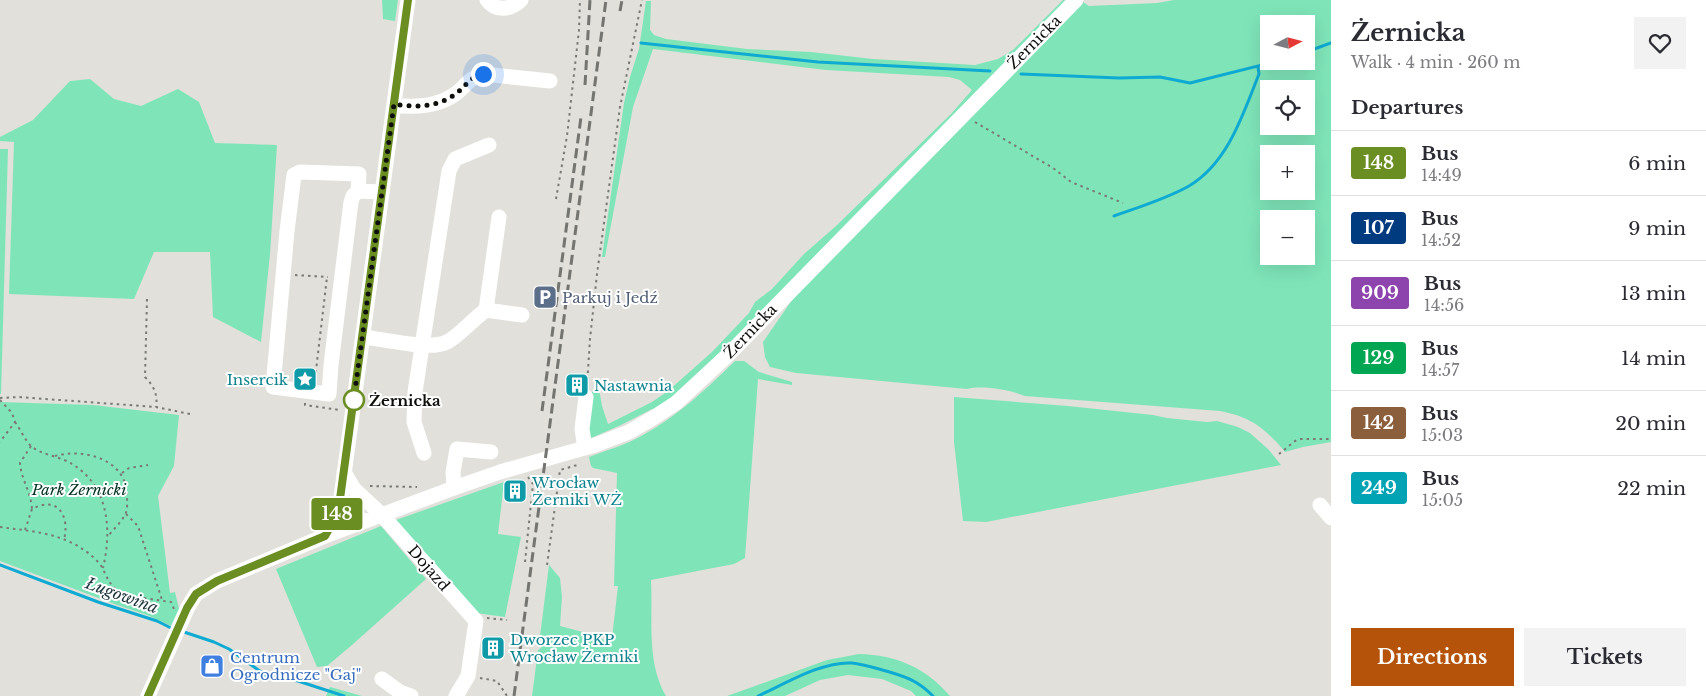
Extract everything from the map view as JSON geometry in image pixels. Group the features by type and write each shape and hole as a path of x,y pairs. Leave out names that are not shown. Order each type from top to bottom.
{"street":[{"path":"325,536 338,512 408,0"},
{"path":"487,0 494,7 502,9 512,7 521,0"},
{"name":"Żernicka","path":"148,696 174,638 179,619 193,598 217,581 325,536 454,488 500,472 585,448 629,432 687,394 730,354 1076,0"},
{"path":"394,104 425,106 440,102 451,97 474,76 483,74 550,81"},
{"path":"424,452 414,422 415,392 449,171 455,159 489,145"},
{"path":"300,172 359,174 358,191 353,196 351,202 335,278 330,394 273,387 283,274 294,175 300,172"},
{"path":"358,191 382,192"},
{"path":"486,310 498,217"},
{"path":"362,337 434,346 447,342 486,310 522,315"},
{"path":"330,390 355,393"},
{"path":"585,448 582,429 586,397"},
{"path":"454,488 453,472 457,448 491,452"},
{"name":"Dojazd","path":"344,472 354,489 382,515 476,621"},
{"path":"1320,505 1331,518"},
{"path":"456,696 468,676 476,621"},
{"path":"382,679 400,692 411,696"}],"path":[{"path":"556,199 567,136 579,30 580,0"},
{"path":"586,397 596,284 620,107 642,0"},
{"path":"963,114 1053,168 1071,182 1123,203"},
{"path":"283,274 335,278 315,380"},
{"path":"147,299 145,377 151,383 157,397 156,407"},
{"path":"0,399 18,397 156,407 190,414"},
{"path":"0,399 7,406 31,446 72,463 100,493 107,517 108,536 103,568"},
{"path":"0,442 15,422"},
{"path":"1278,454 1294,442 1302,439 1331,439"},
{"path":"24,530 32,508 20,463 31,446"},
{"path":"55,456 86,454 110,464 122,473 127,490 126,514 108,536"},
{"path":"122,473 129,468 148,465"},
{"path":"546,564 560,470"},
{"path":"525,562 533,484 528,480 527,472"},
{"path":"368,486 414,488"},
{"path":"32,508 45,504 59,509 66,521 64,540"},
{"path":"126,514 138,526 162,601"},
{"path":"0,527 42,532 81,548 94,557 103,568 106,578 120,592 171,602 179,619"},
{"path":"476,621 483,618 507,620"},
{"path":"468,676 497,681 507,696"}],"green space":[{"path":"382,0 398,0 395,21 383,19"},
{"path":"1063,0 1069,0 695,380 657,410 652,409 589,439 589,397 598,383 602,406 608,424 652,402 668,391 712,352 749,313 755,302 772,289 804,254 836,226 951,114 972,90 960,80 949,77 826,70 653,49 633,107 605,257 602,257 624,103 639,49 646,1 651,1 650,30 654,35 666,39 747,49 975,65 998,59 1013,50"},
{"path":"1174,0 1331,0 1331,442 1285,452 1271,436 1257,425 1249,420 1220,411 1025,396 996,389 967,389 796,373 770,367 765,357 763,342 799,290 1083,2 1089,6 1157,3"},
{"path":"90,79 114,99 141,106 178,89 199,102 215,143 277,145 270,254 261,342 213,317 210,252 154,252 134,299 9,294 14,142 0,141 0,137 33,120 70,81"},
{"path":"0,149 8,149 1,394 0,394"},
{"path":"735,361 744,361 759,372 792,382 792,385 758,379 745,558 734,564 651,580 653,654 660,683 666,696 532,696 538,650 541,648 542,638 540,636 549,565 560,578 562,597 560,626 598,636 605,641 612,638 618,586 614,586 617,473 593,468 589,457 630,442 656,428 691,401"},
{"path":"954,397 1068,406 1207,422 1217,421 1238,427 1250,433 1269,450 1281,465 986,522 963,521 954,442"},
{"name":"Park Żernicki","path":"0,402 93,405 179,415 174,466 158,496 170,593 175,592 179,609 171,626 147,615 0,561"},
{"path":"504,482 498,534 521,537 505,617 476,613 393,521"},
{"path":"381,526 426,579 327,666 317,667 276,569"},
{"path":"859,654 886,657 910,665 931,678 950,696 916,696 911,691 882,679 848,675 820,680 785,696 727,696 827,660"},
{"path":"330,687 362,696 326,696"}],"waterway":[{"path":"641,43 818,62 990,71"},
{"path":"1315,49 1331,43"},
{"path":"1021,74 1119,78 1160,77 1190,83 1260,66"},
{"path":"1114,216 1180,191 1203,176 1224,151 1233,136 1259,74 1258,67"},
{"name":"Ługowina","path":"0,565 98,602 157,621 173,629"},
{"name":"Ługowina","path":"181,631 229,649 268,677 298,681 344,696"},
{"name":"Ługowina","path":"758,696 816,669 840,663 869,666 893,673 917,683 933,696"}],"railway":[{"path":"585,85 590,0"},
{"path":"514,696 606,0"},
{"path":"620,11 622,0"},
{"path":"542,411 581,117"}],"bus line":[{"name":"148","path":"148,696 187,608 196,594 217,581 325,536 336,517 408,0"}],"place":[{"name":"Parkuj i Jedź","path":"545,297"},
{"name":"Insercik","path":"305,379"},
{"name":"Nastawnia","path":"577,385"},
{"name":"Żernicka","path":"354,400"},
{"name":"Wrocław Żerniki WŻ","path":"515,491"},
{"name":"Dworzec PKP Wrocław Żerniki","path":"493,648"},
{"name":"Centrum Ogrodnicze \"Gaj\"","path":"212,666"}],"route":[{"path":"354,400 353,405 394,104 401,106 425,106 440,102 459,91 474,76 483,74"}]}
